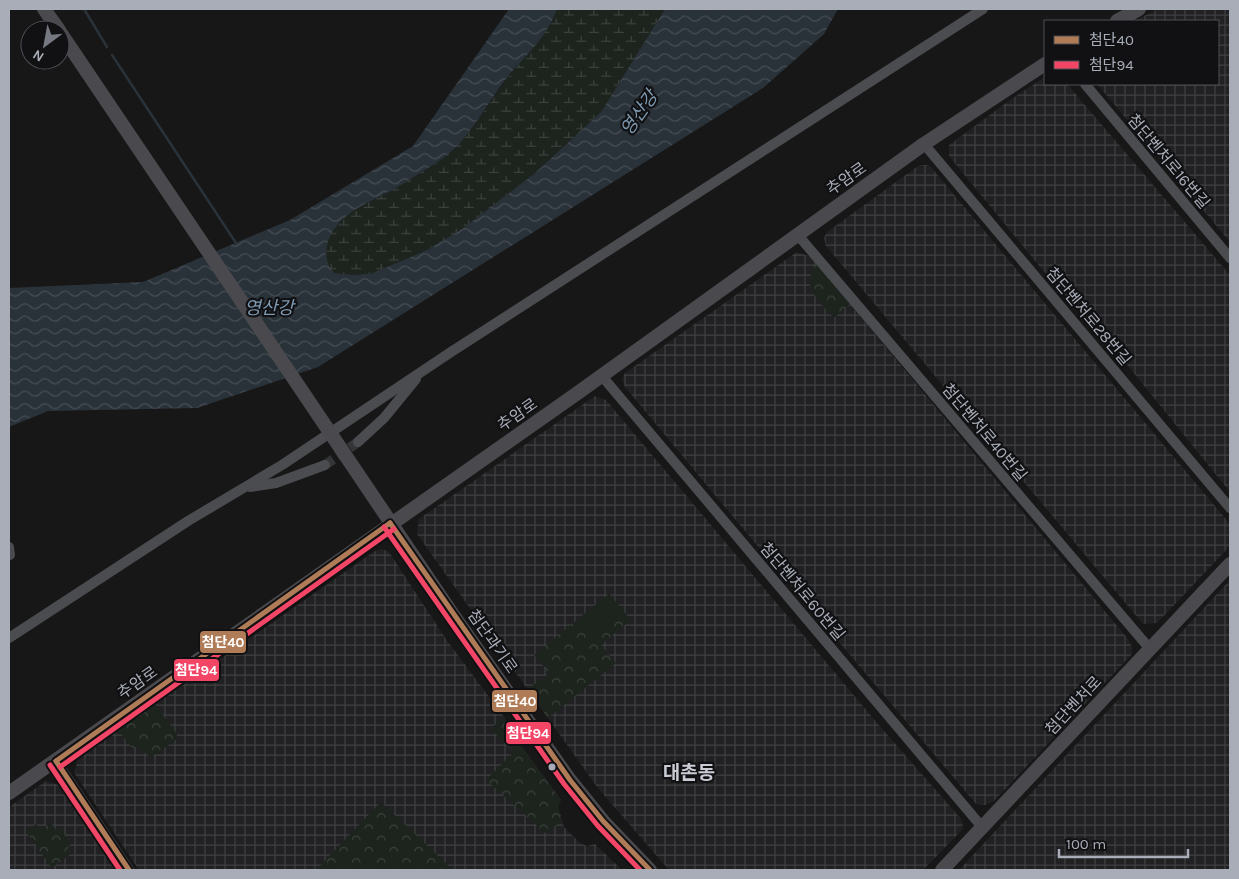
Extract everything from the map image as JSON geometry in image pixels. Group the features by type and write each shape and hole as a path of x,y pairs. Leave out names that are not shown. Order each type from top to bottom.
{"street":[{"path":"9,638 983,9"},
{"path":"1119,20 1139,9"},
{"name":"첨단과기로","path":"70,47 390,523 570,780 603,821 650,870"},
{"name":"추암로","path":"9,793 601,375 924,144 1044,65"},
{"name":"첨단벤처로16번길","path":"1086,85 1230,258"},
{"name":"첨단벤처로28번길","path":"924,144 1230,508"},
{"name":"첨단벤처로40번길","path":"798,234 1150,649"},
{"path":"358,442 384,418 414,381 434,363"},
{"name":"첨단벤처로60번길","path":"601,375 982,827"},
{"path":"244,488 276,483 325,465"},
{"name":"첨단벤처로","path":"942,870 1230,564"},
{"path":"56,761 129,870"}],"shaded area":[{"path":"1158,9 1230,9 1230,242 1098,85 1219,85 1219,20 1136,20"},
{"path":"1044,78 1044,85 1068,85 1230,275 1230,492 1120,356 1040,267 949,156 949,145"},
{"path":"918,166 930,166 1230,524 1230,546 1157,623 1143,624 826,246 824,238 827,232"},
{"path":"797,252 811,257 1128,639 1132,647 1132,654 994,801 985,805 976,804 729,512 625,387 622,379 625,373"},
{"path":"595,396 606,400 878,724 962,820 963,828 960,832 923,870 669,870 597,787 417,534 419,519"},
{"path":"382,549 389,552 446,639 504,717 508,728 561,800 558,806 564,827 580,843 587,846 595,844 622,870 139,870 75,774 77,759 375,551"},
{"path":"1230,580 1230,870 959,870"},
{"path":"46,781 59,785 118,870 9,870 9,807"}],"green space":[{"path":"557,9 665,9 601,112 535,173 462,229 427,250 373,273 354,275 334,273 330,268 326,250 329,238 336,227 343,219 360,207 406,182 453,150 468,134 506,80 541,38"},
{"path":"817,265 850,304 834,318 818,300 811,286 812,272"},
{"path":"609,594 631,620 601,645 616,663 548,718 528,689 549,673 534,655"},
{"path":"609,594 621,608 591,633 579,618"},
{"path":"155,704 177,734 177,739 150,758 146,752 144,754 137,746 133,749 118,730"},
{"path":"504,717 508,728 561,800 558,806 561,822 545,833 486,780 514,752 490,729"},
{"path":"381,802 453,870 316,870"},
{"path":"50,822 56,830 60,828 71,844 68,847 72,853 52,868 26,832 36,824 40,829"}],"water":[{"name":"영산강","path":"509,9 557,9 541,39 506,79 474,125 453,150 406,182 360,207 343,219 336,227 329,238 326,250 330,268 334,273 354,275 373,273 427,250 462,229 535,173 601,112 665,9 838,9 824,34 763,88 318,367 197,408 48,411 9,427 9,288 143,282 290,220 413,146"}],"waterway":[{"path":"84,9 107,47"},
{"path":"112,55 236,243"}],"tunnel":[{"path":"325,465 358,442"}],"transit line":[{"name":"첨단40","path":"390,523 570,780 603,821 650,870"},
{"name":"첨단40","path":"56,761 390,523"},
{"name":"첨단94","path":"384,527 564,784 598,826 640,870"},
{"name":"첨단94","path":"60,767 394,529"},
{"name":"첨단40","path":"56,761 129,870"},
{"name":"첨단94","path":"50,765 120,870"}],"district":[{"name":"대촌동","path":"689,772"}]}
